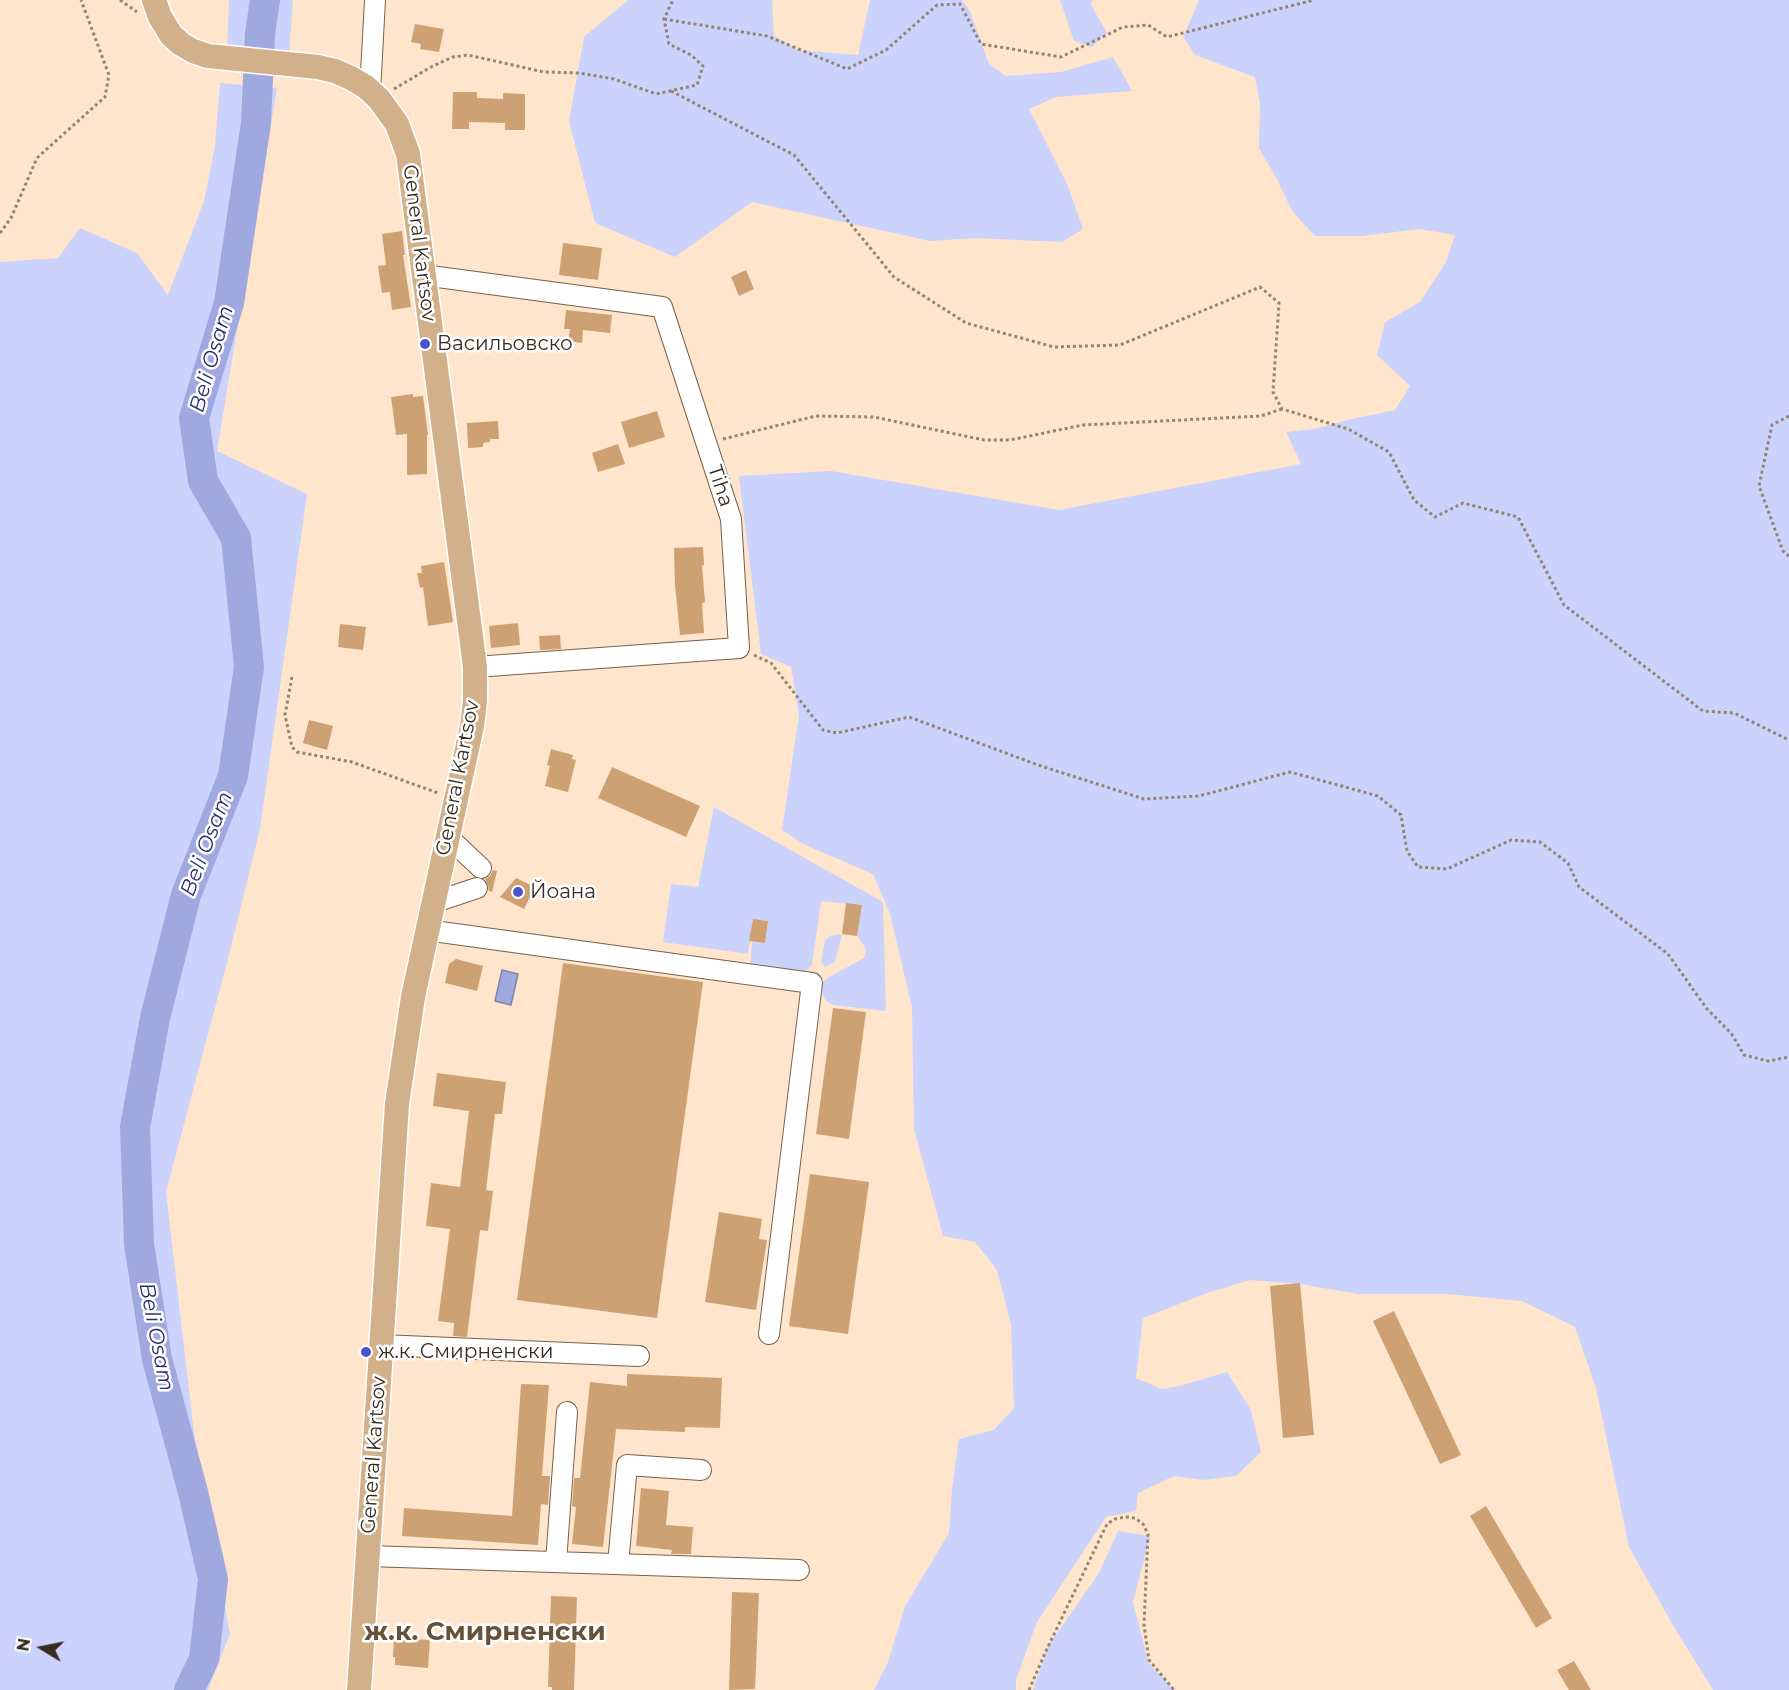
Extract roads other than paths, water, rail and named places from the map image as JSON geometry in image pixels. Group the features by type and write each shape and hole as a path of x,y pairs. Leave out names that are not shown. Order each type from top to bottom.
{"main road":[{"name":"General Kartsov","path":"154,0 160,17 171,34 193,51 208,56 318,67 335,71 351,78 375,95 397,124 408,154 475,667 472,726 426,930 409,1018 397,1104 359,1690"}],"street":[{"path":"375,0 375,95"},
{"name":"Tiha","path":"423,275 662,307 731,519 739,648 475,667"},
{"path":"448,837 481,868"},
{"path":"432,903 477,888"},
{"path":"426,930 812,983 769,1334"},
{"path":"381,1345 639,1356"},
{"path":"556,1562 567,1412"},
{"path":"618,1564 627,1465 701,1470"},
{"path":"368,1556 799,1570"}],"waterway":[{"name":"Beli Osam","path":"189,1690 204,1659 213,1579 193,1492 157,1359 139,1244 135,1127 155,1018 186,895 233,776 249,667 236,538 203,481 194,418 229,303 256,123 260,34 265,0"}],"place":[{"name":"Васильовско","path":"425,344"},
{"name":"Йоана","path":"518,892"},
{"name":"ж.к. Смирненски","path":"366,1352"}],"district":[{"name":"ж.к. Смирненски","path":"485,1632"}]}
